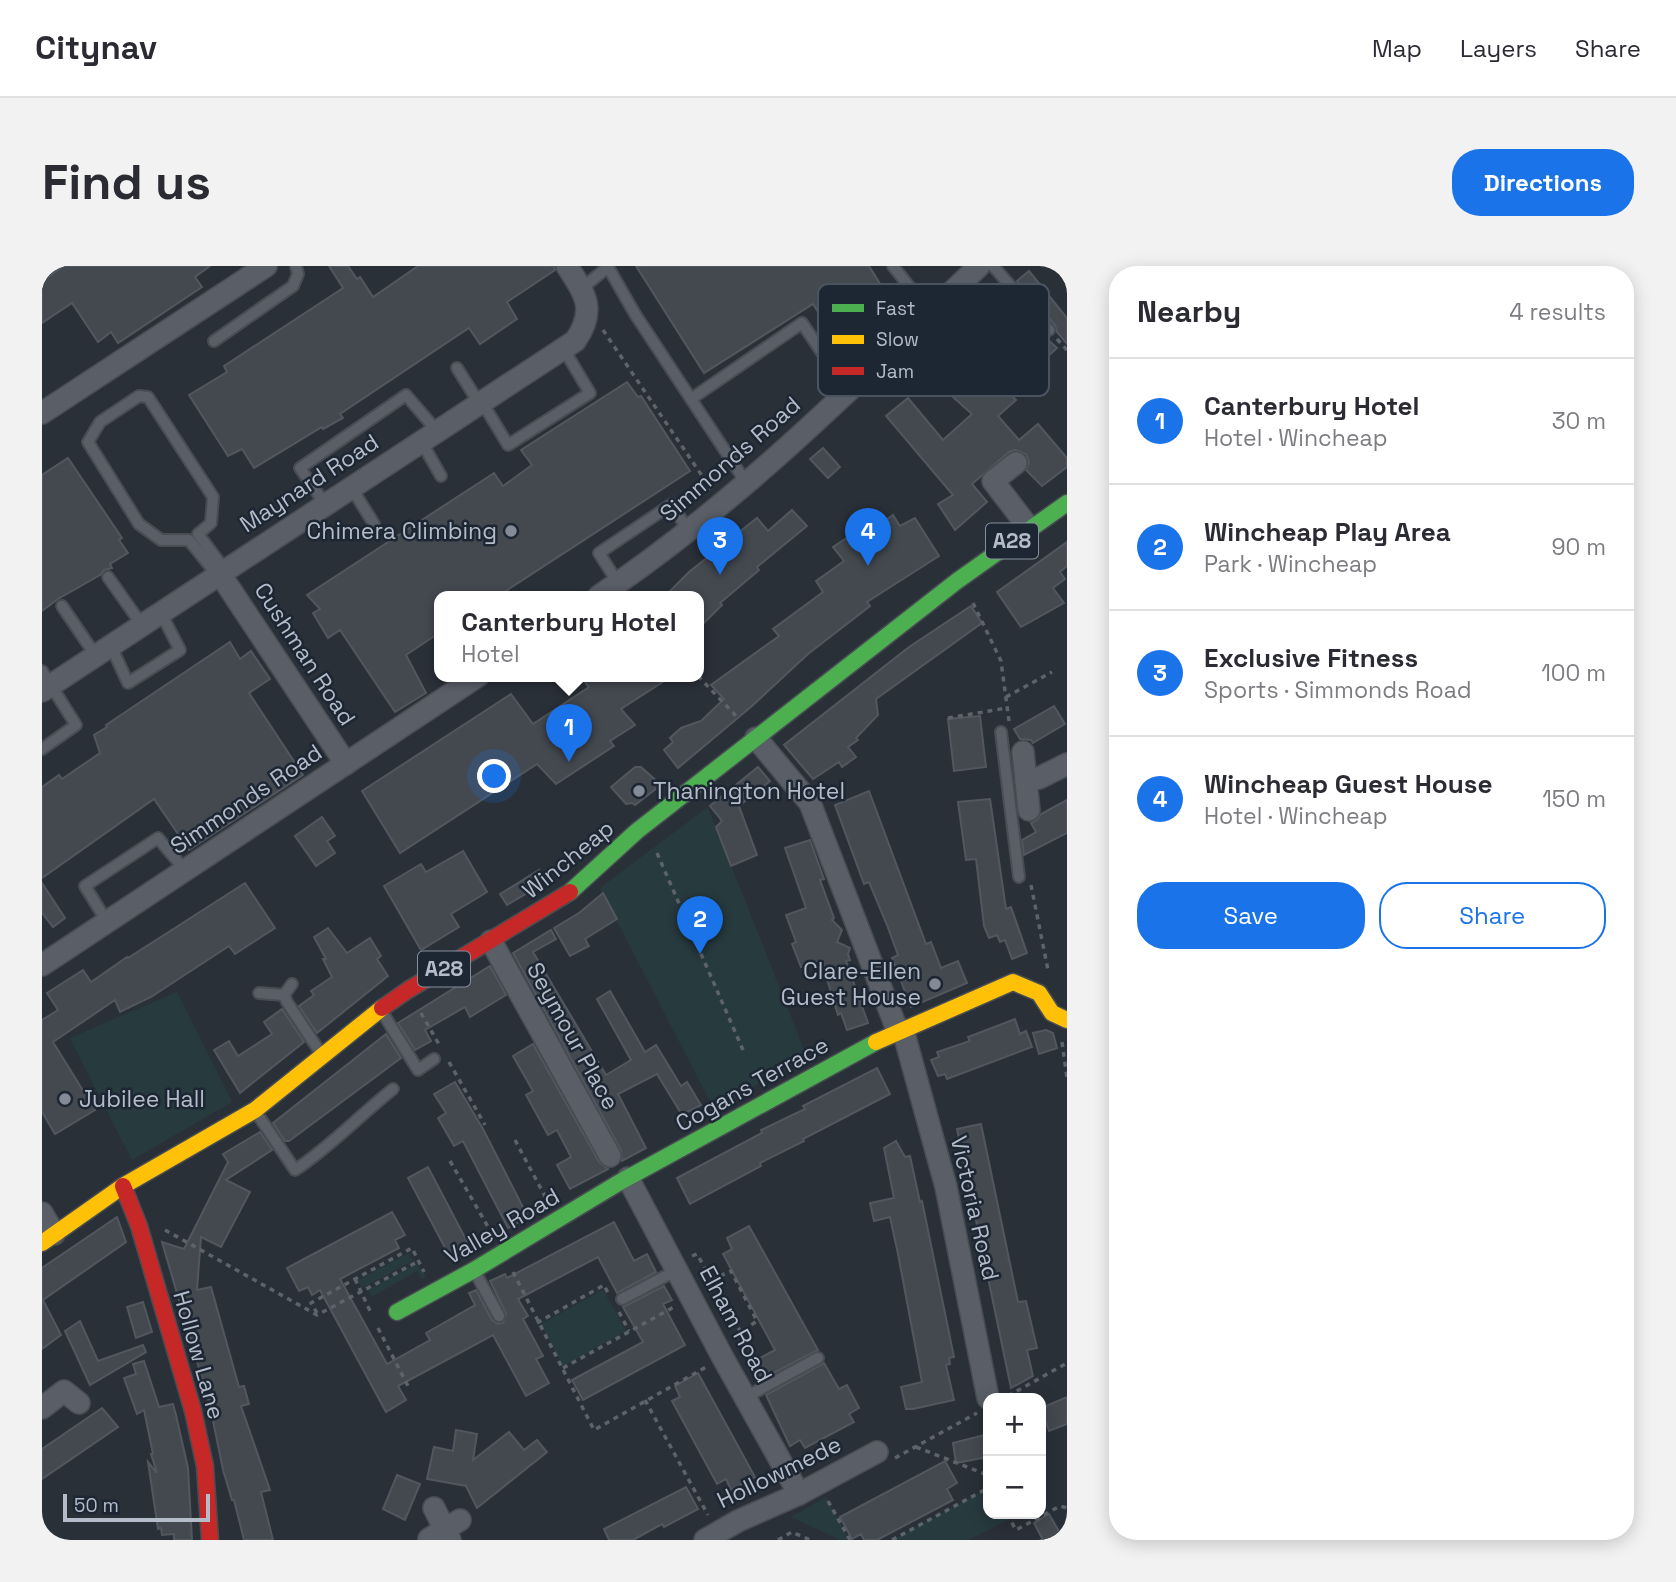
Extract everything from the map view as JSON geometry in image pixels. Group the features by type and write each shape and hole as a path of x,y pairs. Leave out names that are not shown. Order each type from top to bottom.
{"main road":[{"name":"Wincheap","path":"48,1239 123,1186 255,1110 381,1009 565,896 636,831 1029,528 1067,503"},
{"name":"Cogans Terrace","path":"628,1178 900,1031 1013,982 1039,993 1052,1013 1063,1019"},
{"name":"Valley Road","path":"397,1312 474,1270 628,1178"},
{"name":"Hollow Lane","path":"123,1186 139,1226 193,1410 205,1466 210,1540"}],"street":[{"path":"42,413 266,266"},
{"path":"567,266 585,299"},
{"name":"Simmonds Road","path":"960,284 979,266"},
{"name":"Maynard Road","path":"45,682 103,651 161,613 219,569 325,504 575,341 584,328 585,299"},
{"name":"Simmonds Road","path":"606,591 722,505 843,396"},
{"path":"1016,463 993,481 1029,528"},
{"name":"Cushman Road","path":"219,569 346,764"},
{"name":"Simmonds Road","path":"42,965 469,682"},
{"name":"Victoria Road","path":"756,738 810,803 900,1031 946,1187 987,1393"},
{"path":"1023,752 1017,782 1029,810"},
{"path":"1017,782 1039,778 1067,764"},
{"name":"Seymour Place","path":"491,941 610,1156"},
{"name":"Elham Road","path":"628,1178 799,1494"},
{"path":"42,1213 48,1239"},
{"path":"42,1408 64,1391 79,1403"},
{"name":"Hollowmede","path":"711,1536 799,1494 877,1452"},
{"path":"435,1507 446,1532"}],"lane":[{"path":"214,341 293,286 298,274 296,266"},
{"path":"892,266 907,284"},
{"path":"993,266 1009,284"},
{"path":"585,299 608,267 635,314 747,484"},
{"path":"691,399 802,323 818,347"},
{"path":"457,368 508,445 590,393 563,348"},
{"path":"325,504 300,468 406,395 429,436 441,476"},
{"path":"139,396 148,397 213,497 211,523 198,534 219,569 190,540 161,540 139,524 88,442 100,422 139,396"},
{"path":"351,487 374,524"},
{"path":"618,583 599,553 672,504 688,531"},
{"path":"108,576 142,625"},
{"path":"62,606 128,683 180,650 161,613"},
{"path":"42,749 76,725 45,682"},
{"path":"1001,732 1017,782 1020,877"},
{"path":"107,922 85,886 158,838 185,870"},
{"path":"284,995 292,984"},
{"path":"260,993 284,995"},
{"path":"284,995 323,1056"},
{"path":"381,1009 418,1070 434,1059"},
{"path":"255,1110 295,1170 317,1156 346,1127 393,1088"},
{"path":"620,1304 676,1268"},
{"path":"474,1270 499,1316"},
{"path":"746,1397 818,1358"}],"path":[{"path":"585,299 722,505"},
{"path":"1006,697 1052,673"},
{"path":"704,682 756,738"},
{"path":"948,719 1007,708"},
{"path":"636,831 654,847 743,1050"},
{"path":"1063,1019 1067,1078"},
{"path":"515,1140 558,1220"},
{"path":"450,1161 503,1252 594,1430 645,1400 726,1362 753,1354 697,1254 676,1268"},
{"path":"139,1226 161,1228 317,1315"},
{"path":"317,1315 311,1303 412,1248 435,1292"},
{"path":"317,1315 419,1261"},
{"path":"711,1280 731,1271 757,1321 741,1332"},
{"path":"355,1279 409,1388"},
{"path":"537,1323 604,1285 610,1297"},
{"path":"563,1368 693,1297"},
{"path":"620,1304 629,1331"},
{"path":"1013,1393 1067,1363"},
{"path":"645,1400 711,1536"},
{"path":"877,1452 891,1461 983,1410"},
{"path":"916,1447 983,1473"},
{"path":"818,1483 850,1540"},
{"path":"892,1540 983,1491"},
{"path":"1046,1514 1060,1506 1067,1508"},
{"path":"1010,1519 1016,1530 1036,1519"},
{"path":"778,1540 792,1532 810,1540"}],"green space":[{"path":"708,807 807,1057 714,1109 600,888"},
{"path":"177,992 232,1102 132,1160 70,1038"},
{"path":"409,1253 413,1261 362,1288 358,1280"},
{"path":"417,1263 426,1277 422,1279 417,1271 372,1297 368,1290"},
{"path":"603,1290 626,1331 563,1366 541,1324"},
{"path":"983,1491 983,1519 1010,1519 968,1540 892,1540"},
{"path":"826,1497 850,1540 840,1540 791,1517"}],"building":[{"path":"64,266 210,266 195,277 202,287 118,343 111,332 98,342 72,303 42,323 42,281"},
{"path":"329,266 348,266 357,279 360,277 373,297 418,266 554,266 555,270 507,302 517,319 480,344 469,328 340,414 343,418 323,429 322,427 254,468 242,449 228,456 189,395 227,372 224,366 343,288"},
{"path":"636,266 869,266 880,284 818,284 818,312 813,304 704,373"},
{"path":"1029,271 1040,284 1020,284 1017,281"},
{"path":"1049,296 1067,318 1067,344 1049,318"},
{"path":"1049,341 1057,348 1049,355"},
{"path":"627,382 638,397 641,396 690,471 506,591 434,591 434,636 406,655 426,693 395,712 340,630 328,638 313,613 320,609 307,595 494,473 503,486 532,465 521,450"},
{"path":"952,396 1012,396 1016,400 998,416 1019,440 1038,424 1067,458 1067,467 1042,486 1026,470 1029,462 1026,454 1015,450 1009,452 972,484 987,502 955,530 938,504 953,495 886,416 908,398 943,440 972,414"},
{"path":"823,448 840,467 828,478 810,459"},
{"path":"68,458 122,538 119,540 128,553 110,564 112,568 104,570 42,611 42,475"},
{"path":"792,510 807,526 757,567 759,570 720,603 722,605 704,623 704,591 670,591 689,572 757,518 768,531"},
{"path":"893,515 900,526 915,518 939,556 867,602 870,606 808,654 752,706 678,768 664,750 673,742 670,738 681,728 701,721 724,699 711,685 779,636 773,629 823,592 816,581 844,561 833,547 851,535 857,541"},
{"path":"1067,542 1067,566 1060,572 1065,579 1053,588 1064,603 1021,627 997,592"},
{"path":"971,606 982,623 876,699 878,715 856,738 858,740 848,747 856,757 842,767 839,762 813,779 784,745 909,647"},
{"path":"230,642 240,659 251,651 270,679 249,693 303,775 189,850 154,799 42,878 42,787 59,775 62,779 100,753 94,735 107,727 106,725"},
{"path":"585,682 663,682 621,709 635,725 610,741 614,746 556,784 537,764 400,853 362,791 511,694 533,724 589,687"},
{"path":"1054,706 1065,724 1033,743 1031,740 1020,739 1014,729"},
{"path":"980,716 986,767 954,771 948,719"},
{"path":"635,767 641,767 661,785 635,805 626,804 611,787"},
{"path":"758,767 770,781 739,806 757,855 731,866 716,827 722,821 710,806"},
{"path":"869,791 926,944 931,942 941,968 958,961 967,983 911,1007 892,958 898,955 887,925 869,882 864,884 835,805"},
{"path":"990,799 1006,909 1011,907 1027,953 1012,959 1005,940 1000,942 997,935 989,938 984,926 976,859 966,860 958,802"},
{"path":"1067,800 1067,833 1024,855 1022,840 1036,832 1031,823 1041,814"},
{"path":"322,817 335,836 327,841 335,853 316,866 295,836"},
{"path":"810,840 824,879 820,880 834,918 832,920 842,930 837,942 850,948 850,960 846,961 868,1023 847,1030 841,1013 838,1015 821,960 801,967 792,944 796,942 786,915 806,908 785,848"},
{"path":"463,851 487,892 451,914 459,927 421,950 384,886 421,864 426,872"},
{"path":"539,870 546,882 507,905 500,894"},
{"path":"42,883 65,918 53,927 42,913"},
{"path":"245,883 275,928 235,954 229,946 151,997 120,1012 115,1000 53,1042 95,1110 55,1134 42,1112 42,1020 58,1010 47,993 83,970 91,982"},
{"path":"603,893 617,919 585,939 589,946 570,956 554,928 579,913"},
{"path":"328,928 347,953 370,938 381,956 377,959 388,976 317,1033 299,1006 314,995 311,991 332,977 314,937"},
{"path":"551,930 556,939 533,952 606,1075 631,1060 597,999 610,991 645,1052 656,1045 681,1086 687,1082 701,1105 682,1115 657,1074 618,1094 646,1148 622,1161 621,1150 513,953"},
{"path":"490,966 506,995 470,1017 465,1007 425,1030 431,1041 415,1050 398,1023"},
{"path":"282,1009 304,1042 240,1093 214,1050 229,1041 238,1056 272,1034 264,1022"},
{"path":"1015,1019 1020,1034 1026,1031 1032,1047 947,1079 945,1074 938,1076 931,1060 939,1057 937,1052 970,1041 968,1037"},
{"path":"1046,1030 1053,1033 1057,1048 1039,1054 1033,1033"},
{"path":"386,1034 401,1058 289,1141 285,1141 273,1123"},
{"path":"533,1044 599,1162 608,1169 570,1189 557,1165 571,1157 557,1130 548,1135 526,1095 533,1091 513,1056"},
{"path":"877,1068 890,1094 803,1139 804,1141 760,1163 761,1166 690,1204 677,1178 762,1133 761,1130 805,1109 803,1106"},
{"path":"455,1082 483,1129 528,1217 508,1228 463,1141 454,1146 438,1118 446,1113 434,1094"},
{"path":"981,1124 1018,1302 1026,1301 1037,1348 1027,1350 1033,1376 1011,1388 957,1129"},
{"path":"260,1132 272,1150 226,1180 250,1192 221,1247 201,1237 197,1290 211,1287 239,1387 244,1386 249,1404 241,1406 270,1490 261,1492 273,1540 244,1540 223,1470 210,1406 162,1242 184,1249 228,1162 223,1154"},
{"path":"896,1141 905,1157 910,1156 954,1357 949,1358 950,1364 946,1365 954,1400 913,1409 906,1409 901,1387 922,1382 898,1254 890,1217 874,1221 870,1203 894,1198 884,1148"},
{"path":"428,1167 472,1251 452,1261 408,1178"},
{"path":"392,1212 405,1235 395,1240 399,1248 340,1279 387,1364 430,1340 426,1333 475,1305 469,1293 476,1290 492,1320 498,1324 503,1323 506,1313 490,1281 505,1274 507,1278 614,1222 634,1261 647,1254 656,1272 617,1293 598,1257 518,1299 528,1316 523,1319 543,1356 536,1359 549,1383 526,1396 493,1335 398,1386 406,1400 386,1412 320,1290 312,1295 308,1287 299,1291 287,1268"},
{"path":"117,1217 126,1242 43,1300 61,1335 42,1349 42,1268"},
{"path":"749,1226 818,1350 758,1381 749,1364 775,1350 723,1254 732,1249 727,1238"},
{"path":"664,1286 672,1300 663,1304 685,1345 583,1400 572,1380 643,1342 623,1307"},
{"path":"143,1302 152,1332 136,1338 127,1307"},
{"path":"80,1321 98,1361 143,1345 146,1352 90,1385 65,1331"},
{"path":"144,1361 159,1407 173,1404 176,1415 188,1468 192,1540 174,1540 174,1534 162,1535 161,1528 158,1529 148,1462 157,1473 144,1410 137,1414 124,1378 136,1374 133,1364"},
{"path":"824,1363 839,1389 847,1385 859,1408 849,1414 854,1422 805,1448 800,1440 790,1446 766,1395"},
{"path":"698,1373 755,1477 731,1490 726,1479 717,1484 672,1401 680,1397 675,1386"},
{"path":"1067,1397 1067,1424 1049,1431 1046,1406"},
{"path":"102,1408 118,1427 42,1479 42,1449"},
{"path":"456,1430 477,1434 473,1460 509,1432 524,1450 537,1440 547,1452 477,1508 466,1486 427,1479 434,1447 453,1451"},
{"path":"983,1435 983,1458 956,1463 953,1443"},
{"path":"945,1461 957,1483 947,1489 953,1500 877,1540 864,1540 861,1534 852,1539 840,1517"},
{"path":"397,1475 420,1484 405,1520 383,1509"},
{"path":"686,1487 698,1509 633,1540 609,1540 604,1529"},
{"path":"1049,1514 1064,1540 1043,1540 1034,1523 1046,1519"}],"traffic: fast":[{"path":"570,892 637,831 957,581 1067,503"},
{"path":"397,1312 474,1270 620,1182 876,1042"}],"traffic: slow":[{"path":"876,1042 1013,982 1039,993 1052,1013 1067,1020"},
{"path":"42,1243 123,1186 255,1110 382,1008"}],"traffic: jam":[{"path":"382,1008 570,892"},
{"path":"123,1186 139,1226 193,1411 205,1466 210,1540"}],"place":[{"name":"Chimera Climbing","path":"511,531"},
{"name":"Wincheap Guest House","path":"868,566"},
{"name":"Exclusive Fitness","path":"720,575"},
{"name":"Canterbury Hotel","path":"569,762"},
{"name":"Thanington Hotel","path":"639,791"},
{"name":"Wincheap Play Area","path":"700,954"},
{"name":"Clare-Ellen Guest House","path":"935,984"},
{"name":"Jubilee Hall","path":"65,1099"}]}
